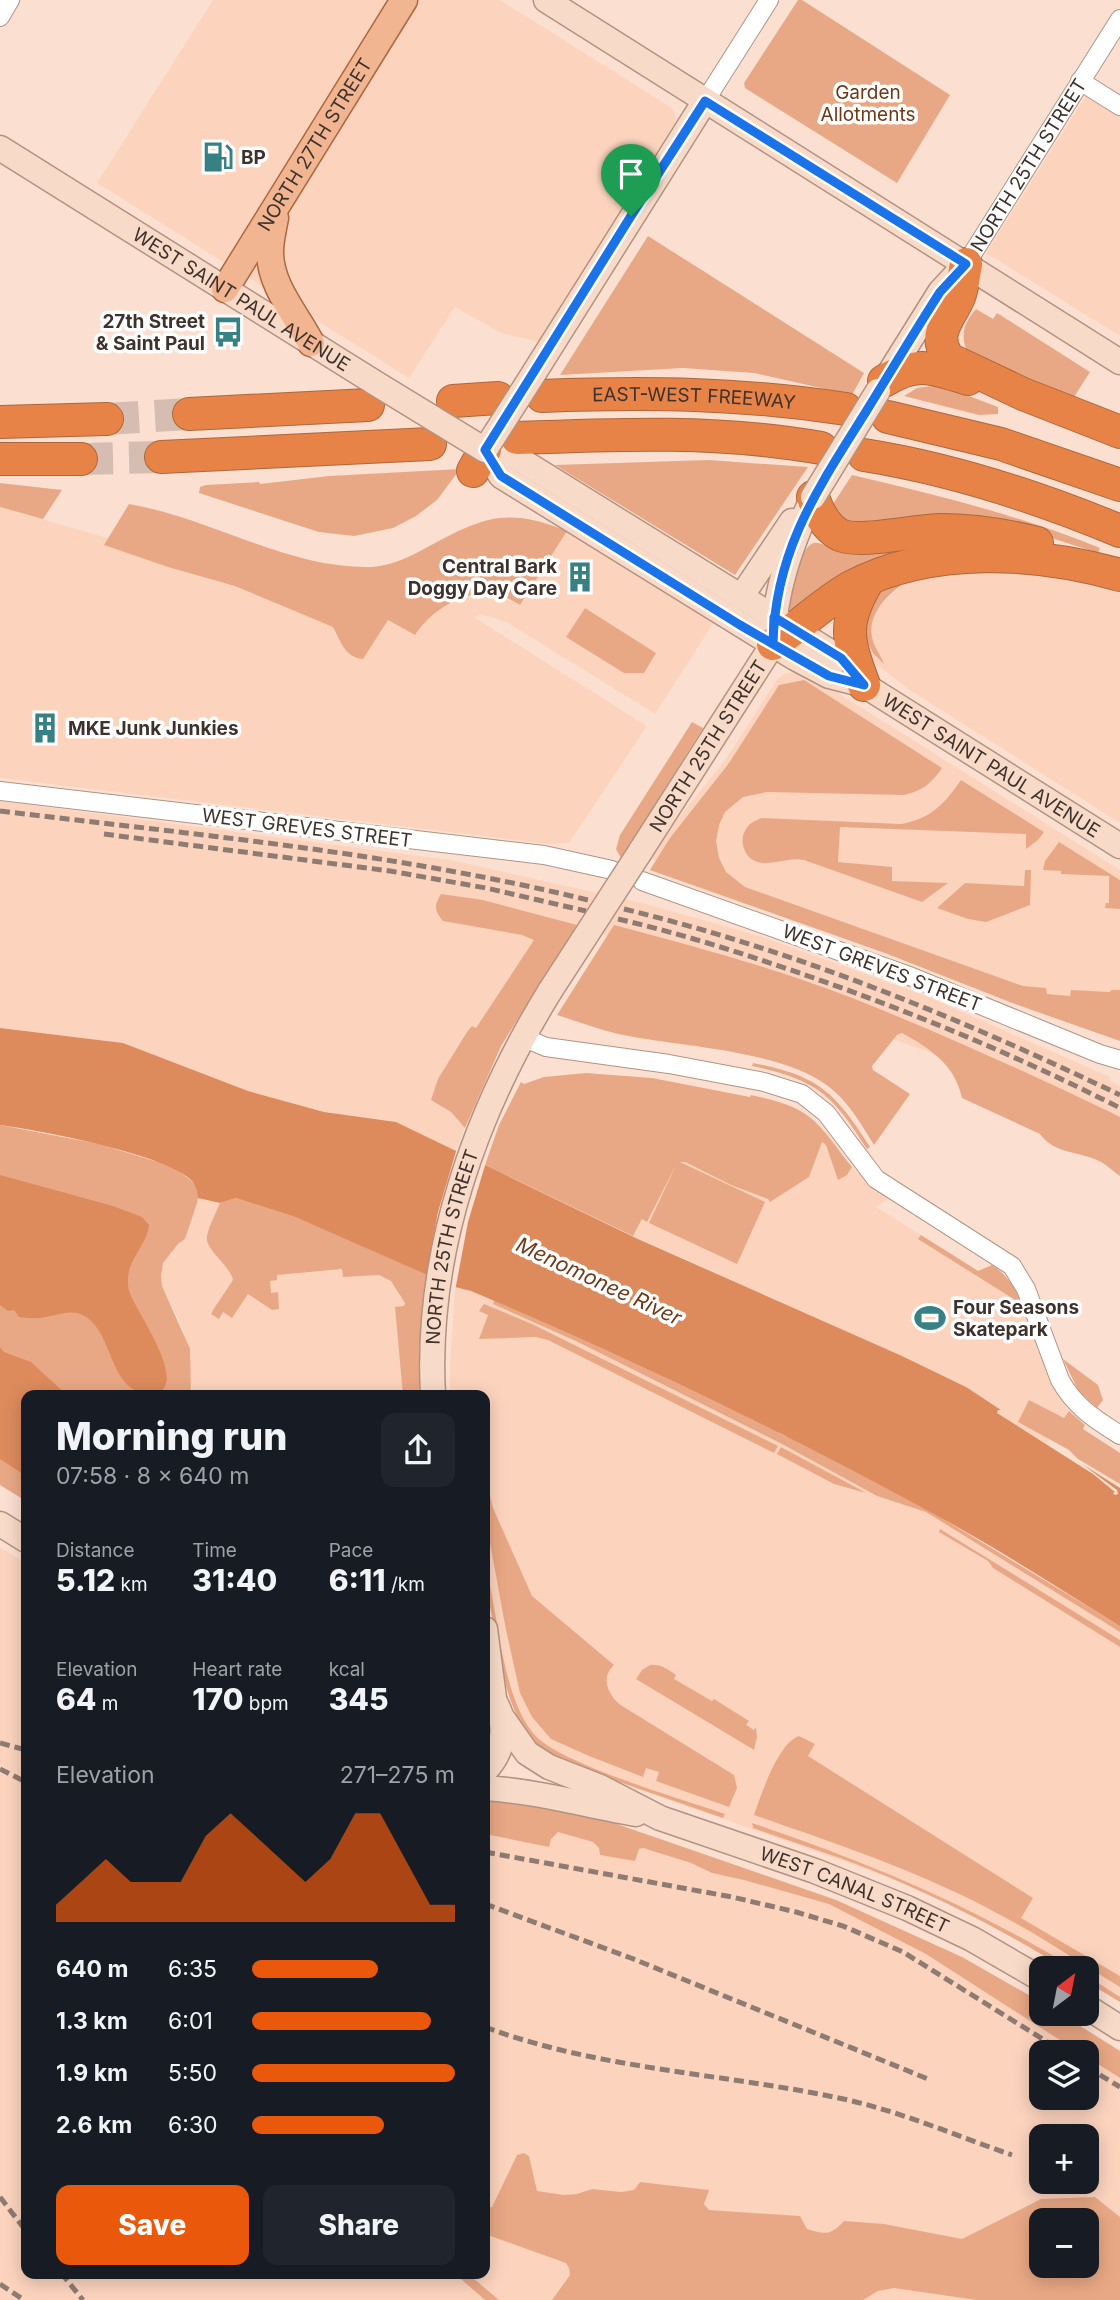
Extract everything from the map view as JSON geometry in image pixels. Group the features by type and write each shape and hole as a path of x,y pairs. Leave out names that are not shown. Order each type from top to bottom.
{"highway":[{"path":"966,264 960,295 940,338 942,348 949,359 1023,394 1120,432"},
{"path":"1023,394 919,366 905,370 884,397 1001,444 1120,485"},
{"name":"EAST-WEST FREEWAY","path":"538,385 710,394 846,409"},
{"path":"189,414 370,393"},
{"path":"453,401 498,398"},
{"path":"0,422 107,419"},
{"name":"EAST-WEST FREEWAY","path":"517,438 669,435 760,440 821,448"},
{"path":"161,457 429,444"},
{"path":"864,455 983,482 1120,531"},
{"path":"0,459 81,459"},
{"path":"813,497 824,520 838,534 848,538 940,530 986,533 1050,547 1120,574"},
{"path":"780,630 869,579 922,564 985,556 1026,557 1064,561 1120,574"},
{"path":"864,685 849,638 852,611 869,579"}],"main road":[{"name":"NORTH 27TH STREET","path":"225,289 404,0"},
{"path":"277,208 270,254 273,268 286,303 311,342"}],"street":[{"path":"0,17 10,0"},
{"path":"546,0 1120,362"},
{"path":"485,463 538,385 705,101 769,0"},
{"name":"NORTH 25TH STREET","path":"433,1390 435,1313 451,1220 483,1119 522,1037 780,630 791,548 813,497 884,397 940,292 966,264 1120,19"},
{"path":"1080,81 1120,106"},
{"name":"WEST SAINT PAUL AVENUE","path":"0,148 311,342 370,393 485,463 501,476 780,630"},
{"name":"WEST SAINT PAUL AVENUE","path":"485,463 513,456 741,597 829,676 864,685 1120,846"},
{"path":"741,597 783,532 813,497"},
{"name":"WEST GREVES STREET","path":"0,790 544,855 612,870"},
{"name":"WEST GREVES STREET","path":"642,881 912,977 1100,1054 1120,1059"},
{"path":"522,1037 546,1047 669,1064 764,1082 802,1094 826,1112 876,1179 1012,1266 1026,1289 1060,1380 1068,1394 1083,1412 1120,1435"},
{"path":"0,1524 21,1537"},
{"path":"490,1674 493,1701 504,1735 500,1750 490,1765"},
{"name":"WEST CANAL STREET","path":"493,1701 520,1746 536,1761 600,1787 660,1818 875,1894 954,1930 1029,1972"},
{"name":"WEST CANAL STREET","path":"490,1789 551,1796 594,1807 660,1818"},
{"path":"1099,2015 1120,2028"}],"shaded area":[{"path":"213,0 500,0 672,108 676,121 539,342 501,333 455,307 409,378 97,183"},
{"path":"1087,94 1120,114 1120,336 986,253"},
{"path":"0,507 385,618 414,635 424,621 447,604 463,598 491,593 520,605 567,531 714,622 655,714 508,623 492,617 474,617 647,726 569,843 549,844 0,778"},
{"path":"1030,568 1120,590 1120,823 911,691 873,662 861,638 872,635 871,620 874,612 905,582 922,576"},
{"path":"797,672 835,691 1120,870 1120,1041 1015,1004 885,953 650,870 655,861 651,858 672,826 726,759 778,678 786,673"},
{"path":"0,801 450,860 643,903 763,937 924,995 1110,1077 1110,1081 1120,1086 1120,1153 931,1053 577,925 501,1046 470,1113 456,1151 396,1122 324,1112 248,1091 123,1043 0,1028"},
{"path":"825,1130 852,1167 888,1199 876,1207 978,1271 994,1266 1012,1284 1033,1331 1051,1383 1069,1411 1047,1444 997,1413 1000,1411 966,1387 633,1236 642,1219 647,1222 674,1165 678,1162 685,1162 731,1185 770,1200 809,1177"},
{"path":"198,1198 220,1203 236,1198 295,1217 427,1274 419,1353 419,1390 192,1390 183,1329 162,1286 161,1276 163,1263 185,1239"},
{"path":"455,1287 471,1291 571,1333 830,1458 937,1515 1120,1626 1120,2002 1099,1989 1099,1956 1044,1956 973,1915 893,1879 624,1784 537,1745 517,1718 509,1697 490,1607 490,1390 450,1390"},
{"path":"0,1547 21,1560 21,2279 490,2279 490,1800 655,1837 836,1900 962,1957 1029,1995 1029,2026 1080,2026 1120,2051 1120,2300 0,2300"}],"green space":[{"name":"Garden Allotments","path":"798,0 802,0 950,95 897,183 745,88 744,83"},
{"path":"648,236 864,373 852,395 754,373 683,368 560,375"},
{"path":"976,309 993,319 997,313 1090,372 1074,397 968,354 964,330"},
{"path":"945,387 998,407 998,414 979,415 904,396 917,388"},
{"path":"708,460 808,467 735,575 555,465"},
{"path":"460,469 437,500 416,516 393,528 354,536 319,532 199,493 200,487 206,485 260,484 329,476"},
{"path":"852,475 1008,516 1100,548 1098,553 1036,533 866,526 845,522 831,507"},
{"path":"0,483 62,490 43,519 0,507"},
{"path":"129,504 190,520 310,560 372,567 410,556 460,530 492,519 526,519 567,531 520,605 493,593 467,596 438,611 415,635 388,620 363,659 347,652 333,627 235,586 104,545"},
{"path":"938,540 796,613 788,608 797,569 811,544 818,543 849,553"},
{"path":"905,582 890,594 874,616 874,644 884,664 873,653 860,627 875,597"},
{"path":"585,608 656,653 644,673 624,673 566,637"},
{"path":"804,680 942,768 926,786 904,795 767,792 743,797 725,812 719,825 716,841 719,858 726,872 745,887 1023,986 1046,988 1047,994 1070,996 1071,990 1120,990 1120,1041 1015,1004 885,953 650,870 670,838 729,763 779,685"},
{"path":"692,722 703,728 621,858 616,849 620,835"},
{"path":"961,780 1044,832 1026,849 1026,834 840,827 838,862 892,867 892,881 948,883 922,902 804,860 757,862 751,859 744,848 746,829 762,818 901,824 912,822 936,809"},
{"path":"1059,842 1120,880 1120,909 1105,908 1106,903 1109,903 1109,876 1061,874 1061,871 1043,870 1045,861"},
{"path":"1025,870 1031,870 1030,905 986,922 937,908 965,883 1024,886"},
{"path":"441,894 483,900 577,925 501,1046 465,1128 451,1112 431,1100 438,1079 467,1032 472,1026 476,1028 534,940 522,935 443,921 436,908"},
{"path":"614,925 819,985 914,1023 1110,1112 1120,1117 1120,1176 1093,1158 1053,1146 1040,1134 962,1098 959,1086 948,1067 923,1045 902,1033 897,1035 872,1066 873,1070 910,1094 874,1145 854,1113 828,1086 787,1065 735,1052 624,1035 557,1015"},
{"path":"753,1063 794,1074 823,1089 846,1112 870,1147 867,1149 843,1115 821,1092 792,1077 752,1066"},
{"path":"586,1073 652,1078 750,1097 751,1095 788,1105 811,1118 852,1167 847,1175 838,1180 826,1145 822,1142 809,1177 770,1202 680,1162 765,1202 737,1264 649,1223 677,1163 647,1222 642,1219 633,1236 485,1165 499,1125 521,1082 524,1084 544,1077"},
{"path":"0,1125 99,1144 174,1167 195,1184 198,1198 185,1239 163,1263 161,1276 162,1286 190,1349 191,1390 21,1390 21,1498 0,1485"},
{"path":"236,1198 295,1217 427,1274 419,1353 419,1390 403,1390 395,1307 404,1306 405,1303 391,1281 379,1275 343,1277 342,1269 277,1275 277,1280 270,1281 271,1293 278,1292 279,1309 272,1310 248,1294 232,1318 223,1312 219,1319 211,1314 233,1280 207,1241 220,1203"},
{"path":"921,1235 978,1271 992,1265 1007,1278 1023,1305 918,1239"},
{"path":"496,1297 777,1422 779,1433 785,1436 813,1440 1120,1626 1120,1632 926,1512 877,1496 782,1444 578,1342 493,1304"},
{"path":"484,1304 532,1324 778,1446 774,1453 548,1340 536,1337 479,1339 488,1315 479,1311"},
{"path":"1063,1359 1098,1385 1103,1400 1097,1408 1078,1390"},
{"path":"1029,1400 1064,1418 1069,1411 1085,1425 1083,1429 1120,1453 1120,1484 1078,1459 1069,1450 1018,1422"},
{"path":"781,1447 866,1493 834,1484 777,1454"},
{"path":"490,1496 532,1596 614,1665 608,1675 607,1685 619,1704 734,1775 737,1788 729,1807 656,1781 659,1772 646,1768 643,1777 551,1739 532,1717 520,1693 490,1543"},
{"path":"940,1529 1120,1640 1120,1647 993,1568 988,1561 939,1532"},
{"path":"490,1585 499,1635 497,1640 490,1607"},
{"path":"497,1646 501,1648 512,1693 526,1724 547,1745 594,1768 725,1814 723,1818 569,1763 542,1750 528,1734 515,1711"},
{"path":"650,1665 667,1669 676,1675 674,1679 749,1721 746,1725 754,1730 756,1727 754,1750 636,1679 642,1670"},
{"path":"799,1736 815,1744 808,1756 1033,1898 1021,1918 1086,1956 1070,1956 976,1902 883,1861 754,1815 777,1759 791,1741"},
{"path":"490,1799 519,1802 611,1822 836,1900 962,1957 1029,1995 1029,2020 926,1954 829,1904 712,1873 691,1863 643,1848 639,1849 635,1861 600,1855 599,1848 593,1842 558,1832 551,1839 549,1847 490,1835"},
{"path":"752,1823 877,1869 958,1905 1053,1956 1044,1956 970,1915 895,1880 753,1828"},
{"path":"1099,1964 1120,1976 1120,1987 1099,1974"},
{"path":"1099,1984 1120,1997 1120,2002 1099,1989"},
{"path":"1038,2026 1080,2026 1120,2051 1120,2078 1099,2065 1099,2040 1060,2040"},
{"path":"524,2153 529,2156 537,2191 564,2195 592,2189 621,2192 634,2190 640,2182 709,2190 704,2204 709,2210 800,2216 807,2229 824,2233 832,2231 844,2221 884,2224 962,2239 1041,2199 1095,2197 1120,2217 1120,2300 976,2300 894,2288 878,2291 863,2300 552,2300 570,2275 566,2263 490,2236 490,2207 517,2155"},
{"path":"461,2279 474,2279 499,2300 485,2300"}],"water":[{"name":"Menomonee River","path":"0,1028 123,1043 248,1091 324,1112 396,1122 638,1239 966,1387 1001,1410 997,1413 1093,1474 1115,1492 1115,1495 1118,1494 1117,1490 1082,1464 1120,1488 1120,1626 981,1540 878,1484 706,1396 589,1342 295,1217 236,1198 220,1203 198,1198 193,1182 159,1162 102,1145 0,1125"},
{"path":"0,1175 113,1206 142,1217 149,1225 148,1232 131,1265 128,1286 164,1362 167,1377 164,1388 135,1390 124,1382 96,1326 88,1318 77,1313 39,1318 19,1317 14,1310 8,1311 0,1305"},
{"path":"0,1347 4,1352 31,1362 62,1390 21,1390 21,1473 0,1459"}],"pier":[{"path":"457,1148 486,1162 468,1222 455,1291 426,1278 438,1212"}],"tunnel":[{"path":"107,419 189,414"},
{"path":"81,459 161,457"}],"railway":[{"path":"0,811 223,837 372,858 519,884 592,901"},
{"path":"104,834 390,871 486,888 586,911"},
{"path":"624,909 752,945 877,989 999,1039 1120,1095"},
{"path":"618,919 739,953 890,1006 968,1037 1120,1108"},
{"path":"0,1743 21,1749"},
{"path":"0,1769 21,1780"},
{"path":"490,1853 732,1897 843,1926 903,1952 1044,2040"},
{"path":"490,1906 631,1958 928,2079"},
{"path":"490,2029 527,2041 614,2061 857,2102 902,2115 1012,2155"},
{"path":"1099,2074 1120,2087"},
{"path":"0,2197 21,2224"},
{"path":"66,2279 83,2300"},
{"path":"0,2284 24,2300"}],"place":[{"name":"BP","path":"218,157"},
{"name":"27th Street & Saint Paul","path":"228,332"},
{"name":"Central Bark Doggy Day Care","path":"580,577"},
{"name":"MKE Junk Junkies","path":"45,728"},
{"name":"Four Seasons Skatepark","path":"930,1318"}],"route":[{"path":"631,216 485,450 501,476 740,625 773,644 774,617 841,658 864,685 829,676 773,644 774,617 781,584 796,534 813,497 940,292 966,264 705,101 631,216"}]}
